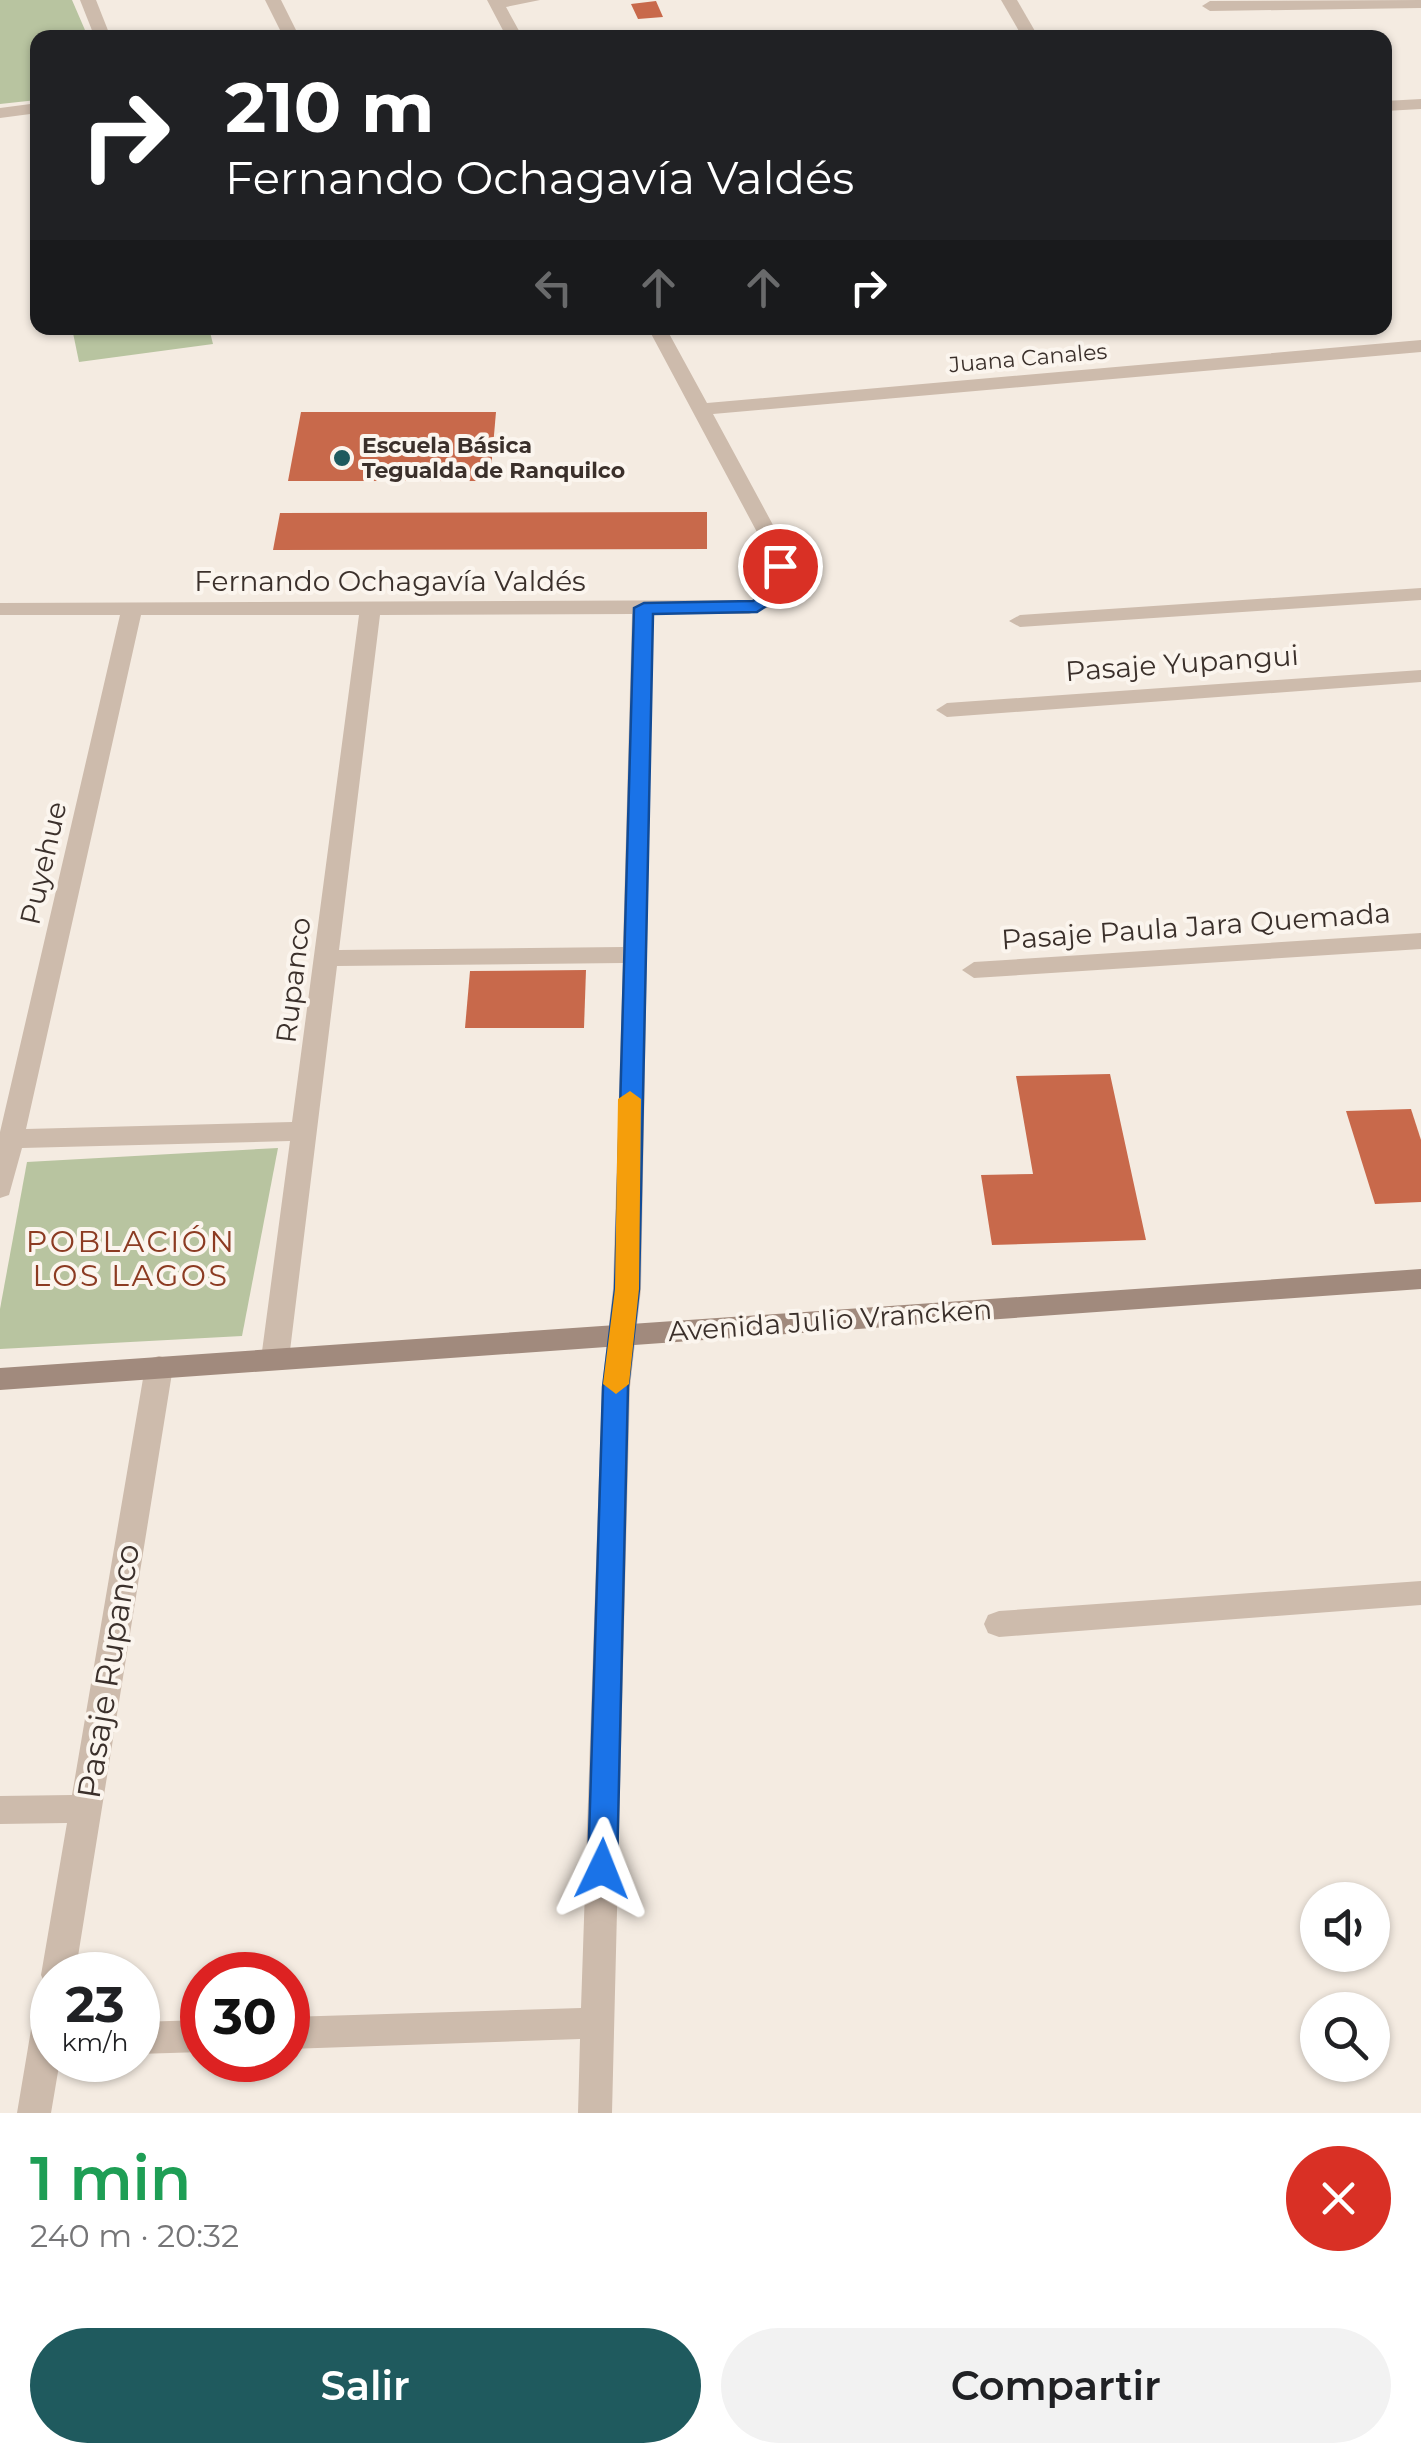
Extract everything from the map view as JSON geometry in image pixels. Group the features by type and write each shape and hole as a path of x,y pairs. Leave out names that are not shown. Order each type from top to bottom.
{"street":[{"path":"88,0 100,30"},
{"path":"273,0 288,30"},
{"path":"511,30 495,1 532,0"},
{"path":"1009,0 1026,30"},
{"path":"1210,6 1421,3"},
{"path":"1392,106 1421,104"},
{"path":"0,113 30,109"},
{"path":"661,335 700,409"},
{"name":"Juana Canales","path":"700,409 1421,346"},
{"name":"Fernando Ochagavía Valdés","path":"0,609 749,608 766,604 776,594 780,566 776,548 700,409"},
{"path":"1020,621 1421,594"},
{"path":"595,2113 616,1387 627,1289 632,955 644,608"},
{"name":"Puyehue","path":"0,1188 132,609"},
{"name":"Rupanco","path":"275,1359 370,609"},
{"name":"Pasaje Yupangui","path":"946,710 1421,676"},
{"name":"Pasaje Paula Jara Quemada","path":"974,970 1421,941"},
{"path":"326,958 632,955"},
{"path":"12,1139 304,1131"},
{"name":"Avenida Julio Vrancken","path":"0,1378 1421,1279"},
{"name":"Pasaje Rupanco","path":"62,1952 158,1368"},
{"path":"999,1624 1421,1593"},
{"path":"0,1810 86,1808"},
{"path":"310,2032 598,2023"},
{"path":"34,2113 41,2082"}],"green space":[{"path":"0,0 72,0 85,30 30,30 30,101 0,104"},
{"path":"73,335 211,335 213,344 79,362"},
{"path":"278,1148 242,1336 0,1349 0,1309 27,1162"}],"building":[{"path":"656,1 663,17 638,19 631,4"},
{"path":"301,412 496,412 490,481 288,481"},
{"path":"707,512 707,549 273,550 280,513"},
{"path":"586,970 584,1028 465,1028 470,971"},
{"path":"1110,1074 1146,1240 992,1245 981,1175 1033,1174 1016,1076"},
{"path":"1411,1109 1421,1140 1421,1202 1375,1204 1346,1111"}],"slow traffic":[{"path":"616,1384 627,1289 630,1099"}],"place":[{"name":"Escuela Básica Tegualda de Ranquilco","path":"342,458"}],"district":[{"name":"POBLACIÓN LOS LAGOS","path":"131,1258"}],"route":[{"path":"602,1869 616,1387 627,1289 632,955 644,608 757,607 776,594 780,566"}]}
